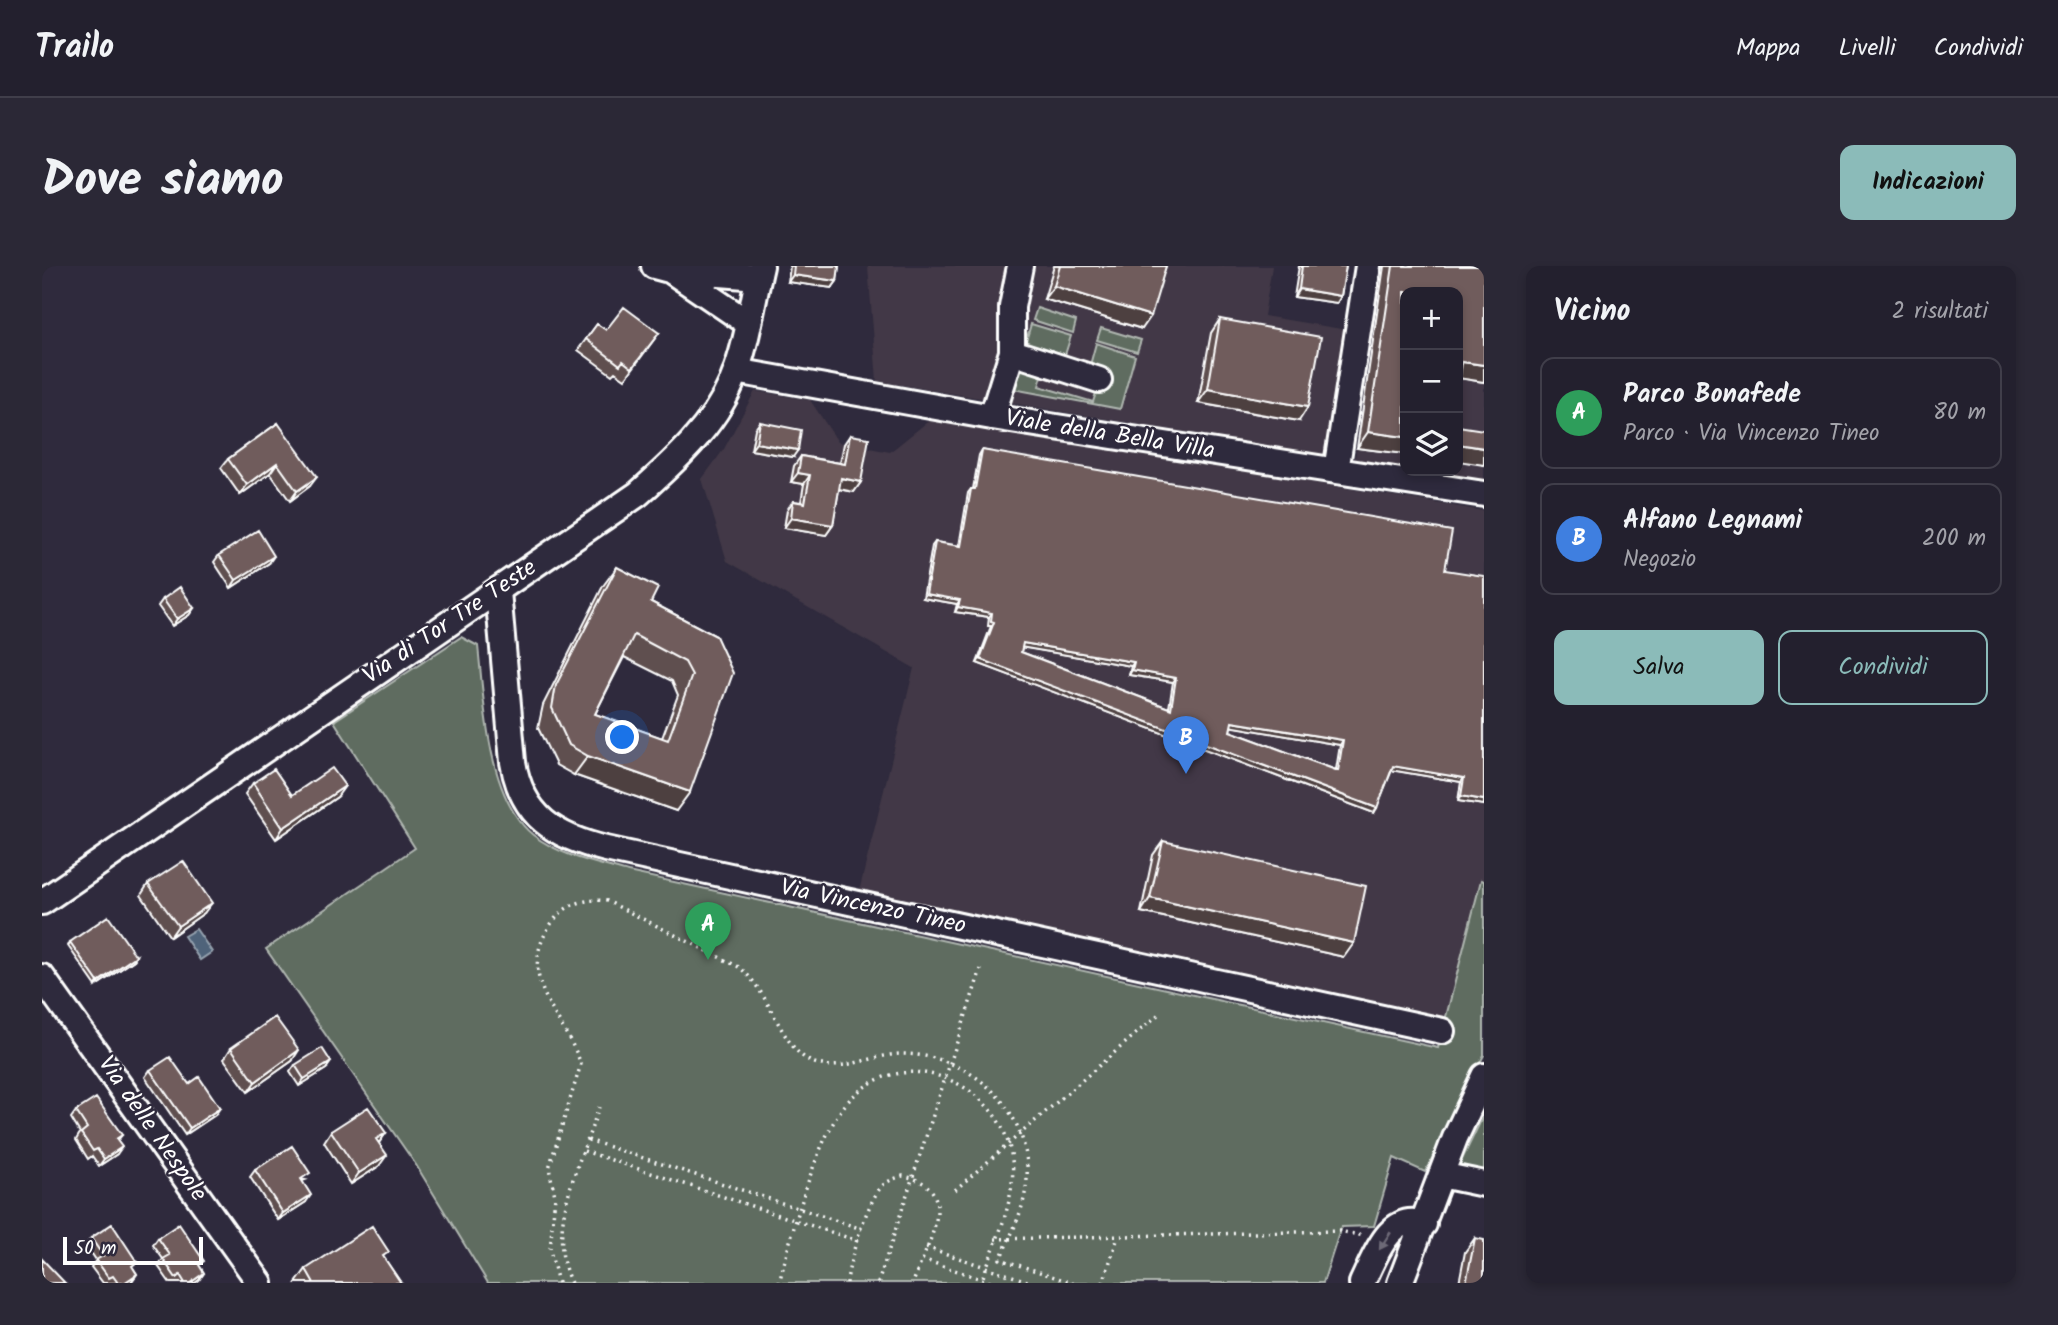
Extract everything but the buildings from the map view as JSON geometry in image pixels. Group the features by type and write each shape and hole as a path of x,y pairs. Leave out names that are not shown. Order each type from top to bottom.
{"street":[{"path":"992,417 1012,352 1012,307 1020,266"},
{"path":"1336,471 1368,266"},
{"path":"662,268 760,272"},
{"path":"662,268 748,323"},
{"name":"Via di Tor Tre Teste","path":"42,902 625,504 666,469 710,420 736,371 760,272"},
{"path":"1012,352 1099,380"},
{"name":"Viale della Bella Villa","path":"736,371 992,417 1484,494"},
{"name":"Via Vincenzo Tineo","path":"498,591 515,775 532,809 565,837 606,849 1442,1031"},
{"name":"Via delle Nespole","path":"42,977 260,1283"},
{"path":"1400,1283 1441,1175 1484,1076"},
{"path":"1441,1175 1484,1184"},
{"path":"1362,1283 1382,1244 1400,1224 1413,1221 1424,1224"}],"path":[{"path":"558,1283 550,1250 555,1196 549,1168 582,1065 539,984 536,960 548,929 559,913 592,899 607,901 738,967 758,986 793,1046 807,1060 841,1066 901,1054 925,1056 972,1073 1009,1108 1021,1132 1027,1171 1025,1196 1000,1259 1073,1283"},
{"path":"878,1283 981,969"},
{"path":"955,1190 1160,1014"},
{"path":"779,1283 833,1122 847,1102 868,1086 902,1073 945,1077 967,1087 998,1117 1012,1160 1010,1193 981,1281"},
{"path":"571,1283 561,1254 565,1207 599,1107"},
{"path":"588,1140 862,1229"},
{"path":"584,1151 858,1241"},
{"path":"847,1283 862,1229 882,1186 903,1176 914,1178 936,1192 938,1202 937,1219 913,1283"},
{"path":"995,1239 1339,1231 1357,1233 1382,1244"},
{"path":"1103,1283 1118,1237"},
{"path":"926,1247 1033,1283"},
{"path":"922,1259 993,1283"}],"shaded area":[{"path":"868,266 1272,266 1264,316 1347,330 1328,456 877,381"},
{"path":"1385,266 1484,266 1484,484 1434,476 1463,476 1463,287 1400,287 1400,470 1354,463"},
{"path":"755,391 810,400 838,442 890,452 931,419 1484,511 1484,881 1481,881 1442,1031 856,904 914,668 727,561 702,479 724,449"}],"green space":[{"path":"1037,308 1076,321 1073,333 1033,320"},
{"path":"1031,324 1071,336 1063,361 1024,348"},
{"path":"1101,328 1141,340 1137,352 1097,340"},
{"path":"1096,343 1135,356 1120,409 1013,389 1014,375 1018,376 1021,366 1043,373 1039,386 1093,402 1097,390 1104,391 1108,376 1089,369"},
{"path":"461,637 478,646 490,747 506,797 518,818 533,835 555,848 628,872 1438,1048 1481,880 1484,881 1484,1055 1425,1172 1394,1158 1374,1226 1341,1227 1323,1283 488,1283 416,1165 266,949 415,848 334,721"},
{"path":"1484,1114 1484,1174 1458,1168"}],"water":[{"path":"196,929 212,952 200,960 184,936"}],"place":[{"name":"Alfano Legnami","path":"1186,774"},
{"name":"Parco Bonafede","path":"708,960"}]}
